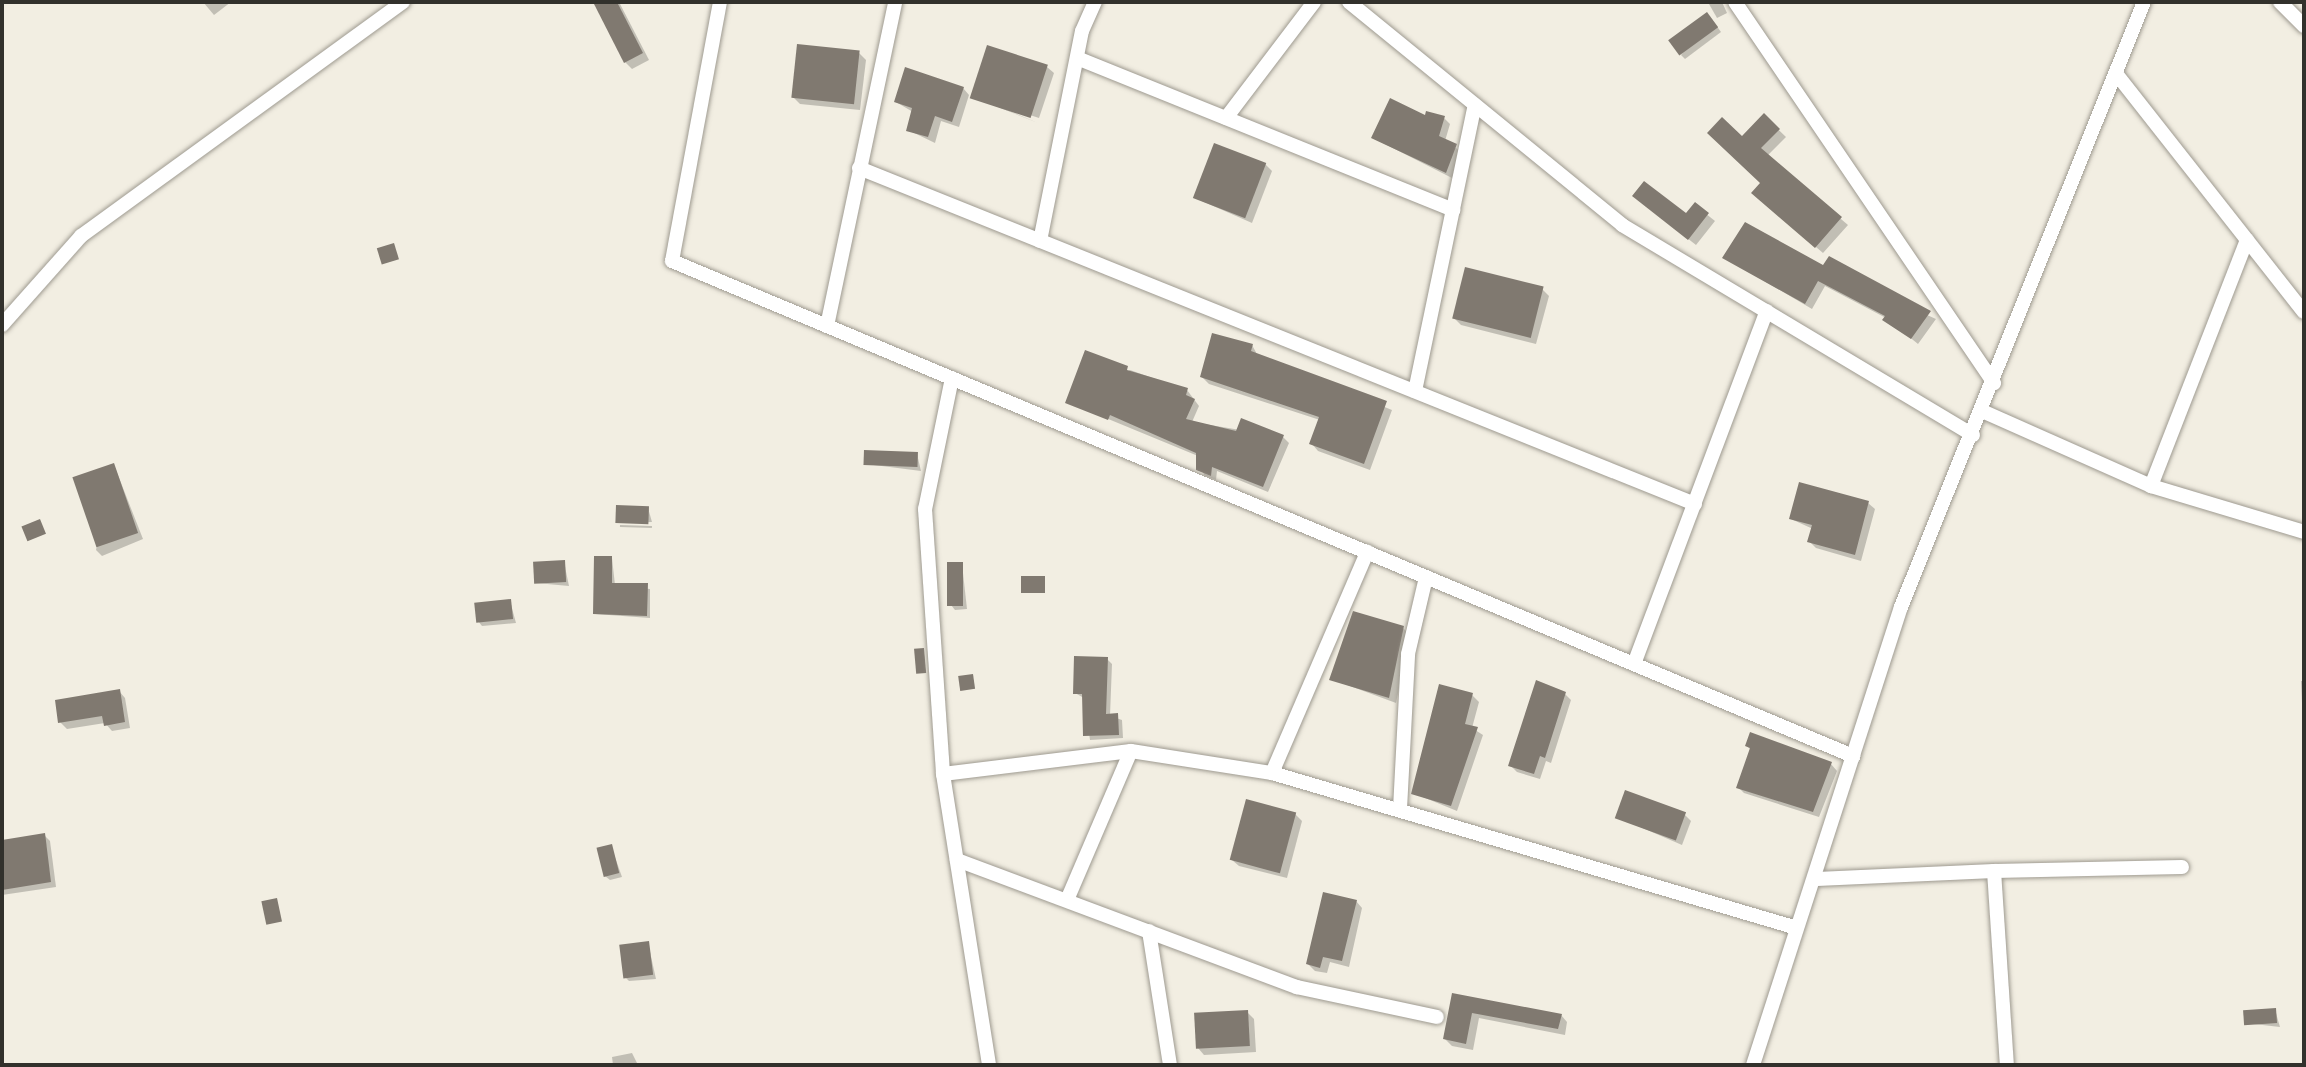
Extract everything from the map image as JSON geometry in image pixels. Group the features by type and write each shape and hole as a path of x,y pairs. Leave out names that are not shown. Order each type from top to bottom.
{"street":[{"path":"2,325 81,236 403,2"},
{"path":"720,2 672,261 1853,756"},
{"path":"827,326 895,2"},
{"path":"1040,241 1077,58 1095,2"},
{"path":"1226,118 1314,2"},
{"path":"1349,2 1622,225 1973,435"},
{"path":"1735,2 1994,383"},
{"path":"1753,1065 1797,928 1817,879 1901,607 2118,76 2144,2"},
{"path":"2280,2 2304,26"},
{"path":"1077,58 1453,210"},
{"path":"2118,76 2304,312"},
{"path":"1415,391 1475,105"},
{"path":"859,168 1695,504"},
{"path":"2151,486 2247,240"},
{"path":"1634,664 1767,311"},
{"path":"952,378 925,509 943,774 989,1065"},
{"path":"1982,411 2151,486 2304,532"},
{"path":"1272,773 1367,552"},
{"path":"1400,809 1408,654 1426,577"},
{"path":"943,774 1131,751 1272,773 1797,928"},
{"path":"1067,900 1131,751"},
{"path":"957,860 1297,987 1437,1017"},
{"path":"1817,879 2182,867"},
{"path":"1994,871 2007,1065"},
{"path":"1149,931 1170,1065"}],"building":[{"path":"593,2 617,2 643,53 624,63"},
{"path":"1707,12 1718,27 1679,56 1668,40"},
{"path":"797,44 860,51 854,104 791,98"},
{"path":"987,45 1048,65 1031,118 970,98"},
{"path":"905,67 964,87 952,122 935,116 928,137 906,131 912,108 894,102"},
{"path":"1390,98 1425,115 1426,111 1445,116 1439,136 1457,144 1446,173 1371,138"},
{"path":"1764,113 1780,129 1761,148 1842,217 1815,248 1751,193 1760,183 1707,133 1722,117 1742,136"},
{"path":"1214,143 1266,163 1245,218 1193,198"},
{"path":"1644,181 1686,213 1695,202 1709,213 1688,240 1632,196"},
{"path":"1745,222 1823,265 1829,256 1931,311 1911,339 1882,320 1885,316 1818,281 1805,304 1722,258"},
{"path":"394,243 399,259 382,265 377,248"},
{"path":"1465,267 1544,287 1531,338 1452,318"},
{"path":"1212,333 1253,344 1251,351 1387,401 1364,464 1309,444 1319,417 1200,377"},
{"path":"1085,350 1128,366 1127,370 1188,388 1186,395 1195,399 1186,419 1236,431 1241,418 1284,435 1263,487 1212,467 1211,476 1196,470 1196,453 1110,415 1108,420 1065,403"},
{"path":"864,450 918,452 917,467 863,465"},
{"path":"114,463 138,533 96,547 72,477"},
{"path":"1799,482 1869,501 1855,555 1807,542 1812,525 1789,519"},
{"path":"616,505 649,506 648,524 615,523"},
{"path":"40,519 46,534 27,541 21,526"},
{"path":"594,556 612,556 612,583 648,583 647,616 593,614"},
{"path":"565,560 566,582 534,584 533,562"},
{"path":"947,562 963,562 963,606 947,606"},
{"path":"1021,576 1045,576 1045,593 1021,593"},
{"path":"511,599 513,619 476,623 474,603"},
{"path":"1353,611 1404,626 1389,698 1329,680"},
{"path":"924,648 926,673 916,674 914,649"},
{"path":"1074,656 1108,657 1106,714 1118,713 1119,735 1083,736 1082,694 1073,694"},
{"path":"973,674 975,689 960,691 958,676"},
{"path":"1536,680 1566,692 1545,758 1540,756 1534,774 1508,766"},
{"path":"1439,684 1473,693 1465,724 1478,727 1451,806 1411,794"},
{"path":"120,689 125,722 104,726 102,716 58,723 55,700"},
{"path":"1750,732 1832,762 1813,812 1736,788 1750,748 1745,746"},
{"path":"1625,790 1686,812 1676,840 1615,818"},
{"path":"1246,799 1296,812 1280,873 1230,860"},
{"path":"45,833 51,882 2,890 2,840"},
{"path":"612,844 619,873 604,877 596,848"},
{"path":"1323,892 1357,900 1342,961 1323,957 1320,968 1306,964"},
{"path":"277,898 282,921 266,925 261,901"},
{"path":"649,941 653,975 623,978 619,945"},
{"path":"1452,993 1562,1014 1558,1029 1472,1013 1466,1044 1443,1039"},
{"path":"2276,1008 2277,1023 2244,1025 2243,1010"},
{"path":"1248,1010 1250,1046 1196,1049 1194,1013"}]}
